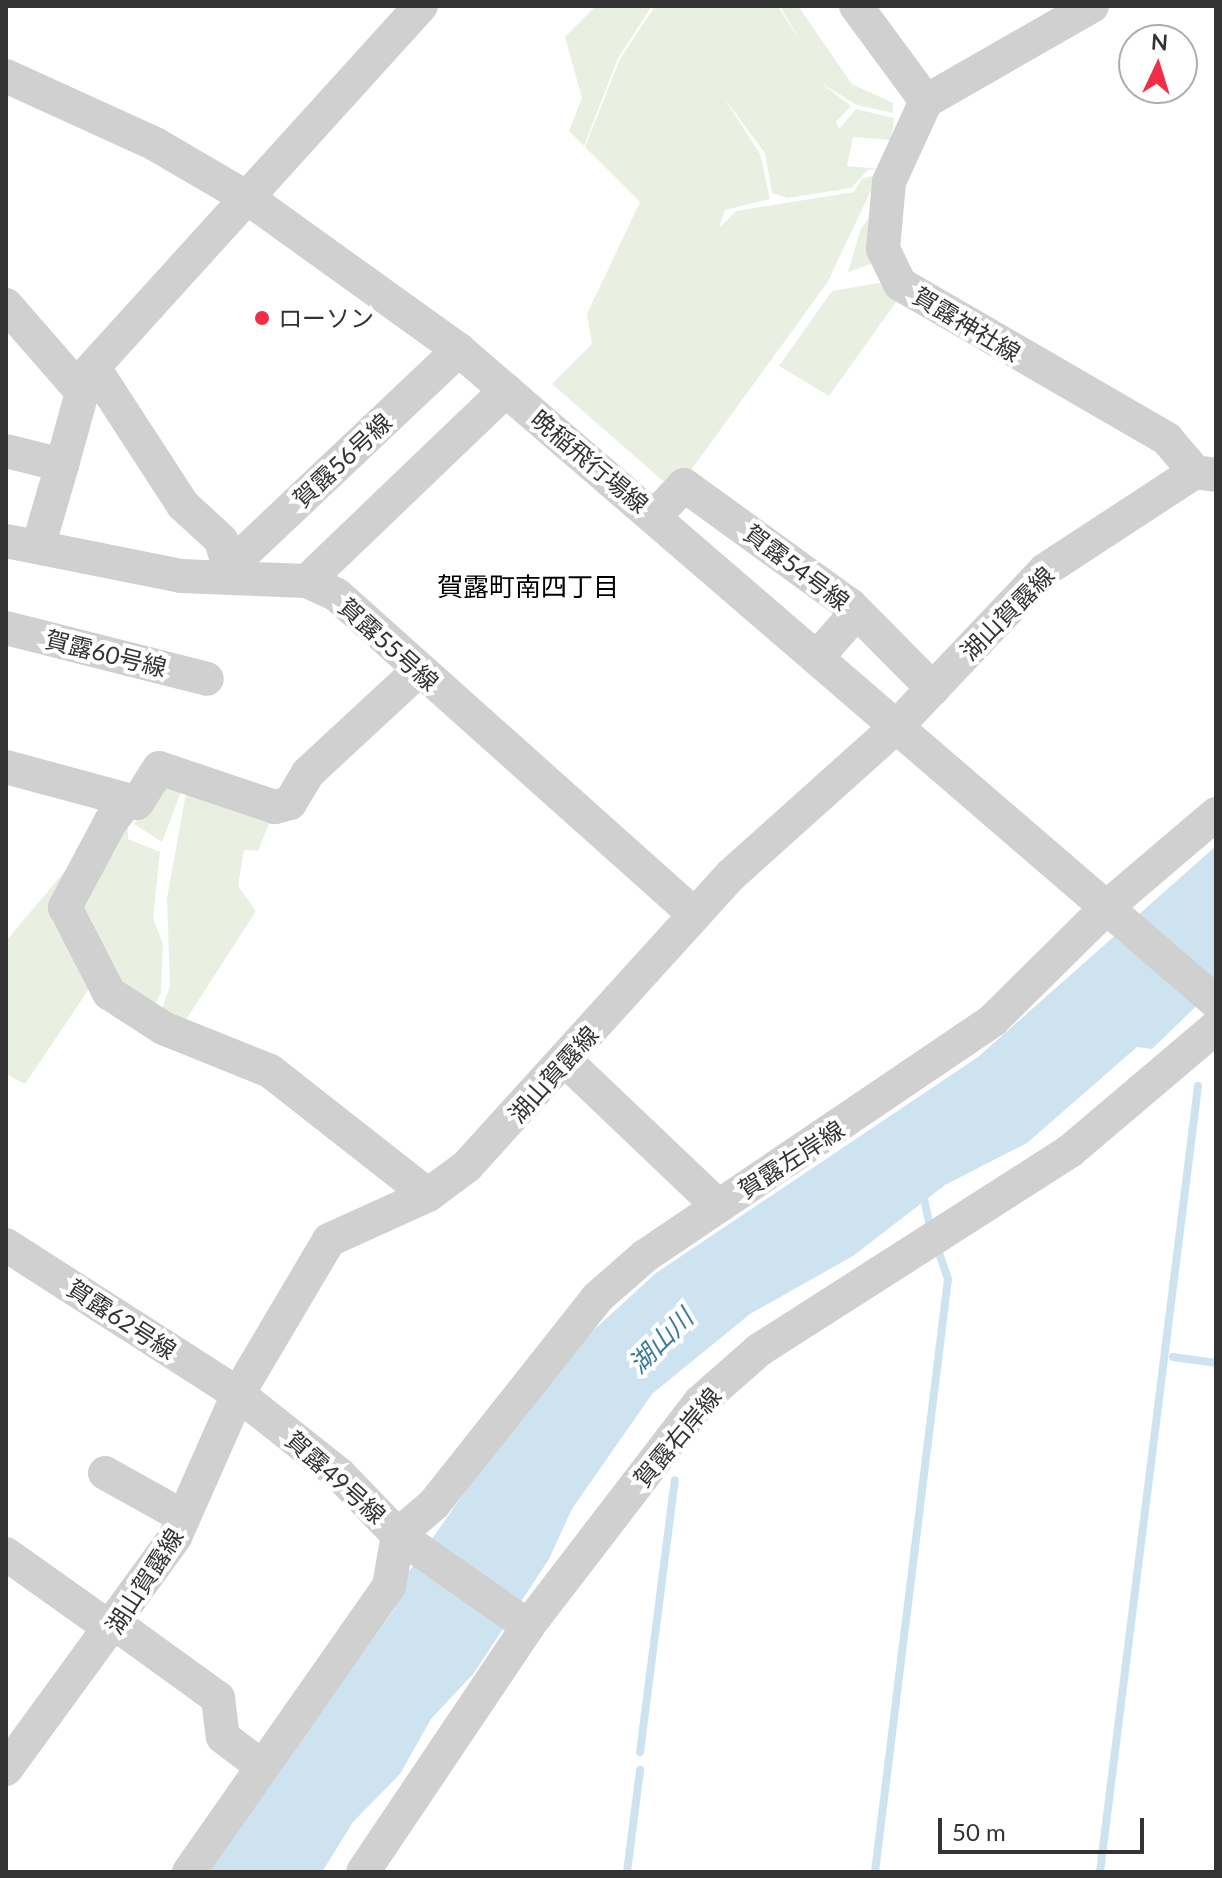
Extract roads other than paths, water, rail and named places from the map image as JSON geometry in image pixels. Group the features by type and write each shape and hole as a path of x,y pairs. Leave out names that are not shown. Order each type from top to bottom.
{"street":[{"path":"22,544 62,465 89,381 421,6"},
{"path":"856,6 926,101 1092,6"},
{"name":"晩稲飛行場線","path":"6,76 155,144 249,199 459,350 819,655 1216,1002"},
{"name":"賀露神社線","path":"926,101 889,182 883,224 886,264 900,284 1167,439 1205,473"},
{"path":"6,305 89,381 183,505 221,540 231,576"},
{"name":"賀露56号線","path":"231,576 244,553 459,350"},
{"path":"307,581 506,390"},
{"path":"6,451 62,465"},
{"name":"湖山賀露線","path":"7,1765 115,1628 184,1517 238,1394 329,1240 428,1195 467,1166 567,1062 695,915 899,724 1045,570 1205,473"},
{"name":"賀露54号線","path":"655,516 684,485 857,612 933,689"},
{"name":"賀露55号線","path":"22,544 181,576 307,581 337,595 418,671 695,915"},
{"path":"819,655 857,612"},
{"name":"賀露60号線","path":"6,628 207,679"},
{"path":"6,767 137,803 168,767 275,807 290,803 308,773 418,671"},
{"path":"128,800 65,907 109,993 163,1028 270,1071 428,1195"},
{"name":"賀露左岸線","path":"398,1535 434,1504 597,1298 718,1206 993,1020 1116,913 1216,814"},
{"name":"賀露右岸線","path":"374,1865 522,1622 700,1402 759,1350 1070,1151 1210,1044"},
{"path":"567,1062 718,1206"},
{"name":"賀露62号線","path":"6,1245 238,1394"},
{"name":"賀露49号線","path":"238,1394 339,1474 398,1535 522,1622"},
{"path":"105,1473 184,1517"},
{"path":"189,1872 260,1765 389,1586 398,1535"},
{"path":"6,1554 218,1698 223,1737 260,1765"}],"water":[{"name":"湖山川","path":"1216,846 1216,987 1152,1049 1137,1047 1027,1143 945,1185 853,1256 750,1314 652,1394 572,1509 549,1559 474,1673 431,1719 400,1774 353,1822 322,1872 207,1872 395,1608 408,1573 462,1496 584,1339 656,1273 978,1057"}],"waterway":[{"path":"1100,1872 1198,1086"},
{"path":"923,1194 931,1231"},
{"path":"875,1872 948,1279 937,1247"},
{"path":"1173,1357 1216,1363"},
{"path":"640,1752 675,1480"},
{"path":"627,1872 640,1770"}],"place":[{"name":"ローソン","path":"262,318"}],"district":[{"name":"賀露町南四丁目","path":"528,587"}]}
